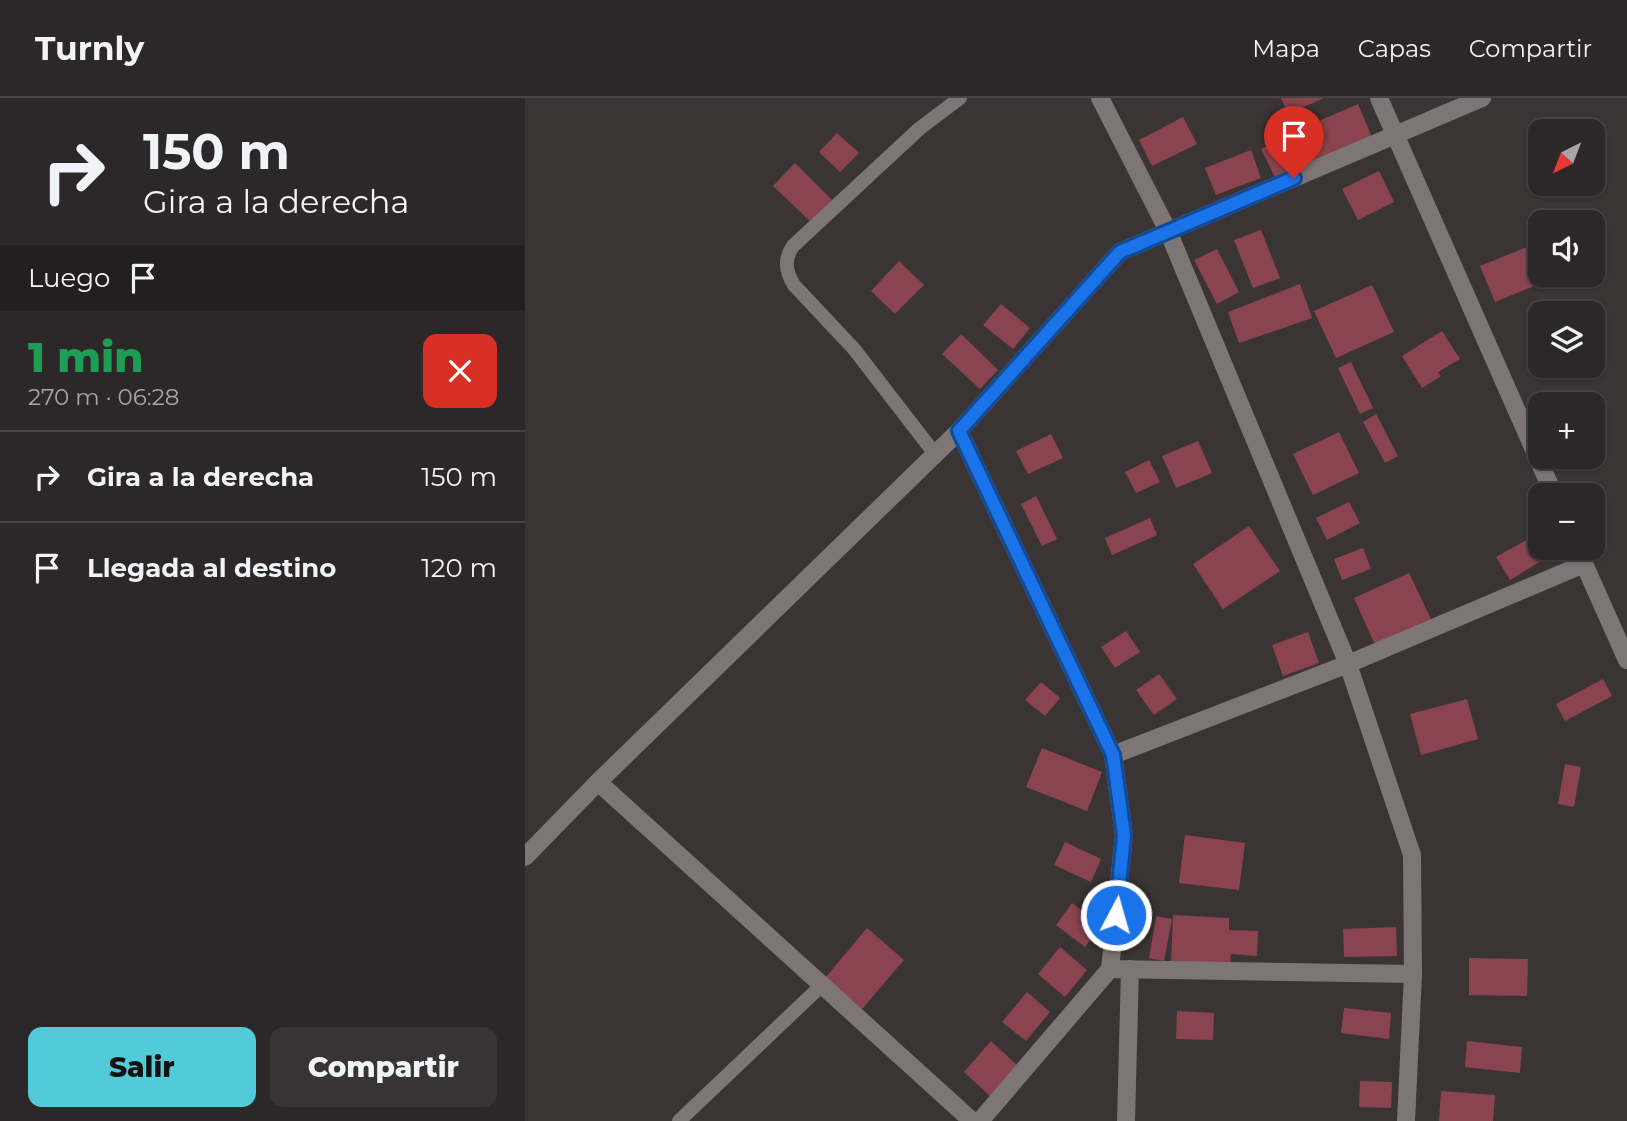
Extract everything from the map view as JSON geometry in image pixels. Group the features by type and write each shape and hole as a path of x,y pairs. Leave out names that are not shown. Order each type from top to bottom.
{"street":[{"path":"1100,98 1168,231 1348,664 1412,855 1413,974 1406,1121"},
{"path":"1379,98 1549,483"},
{"path":"525,857 598,782 959,431 1120,252 1482,98"},
{"path":"959,431 1113,755 1124,835 1111,969 980,1121"},
{"path":"1113,755 1348,664 1572,560"},
{"path":"1583,560 1627,660"},
{"path":"598,782 972,1121"},
{"path":"1111,969 1413,974"},
{"path":"1126,1121 1130,969"}],"lane":[{"path":"935,454 854,349 794,285 789,277 787,260 793,246 919,130 960,98"},
{"path":"679,1121 822,985"}],"building":[{"path":"1281,98 1324,98 1288,114"},
{"path":"1358,104 1373,140 1300,172 1284,136"},
{"path":"1183,117 1197,144 1152,166 1139,140"},
{"path":"837,133 859,153 840,172 819,152"},
{"path":"1277,141 1293,172 1277,181 1261,149"},
{"path":"1251,150 1261,178 1216,195 1205,168"},
{"path":"795,163 832,200 811,222 773,186"},
{"path":"1379,171 1394,202 1358,220 1342,189"},
{"path":"1261,230 1280,278 1253,288 1234,240"},
{"path":"1528,247 1528,287 1531,287 1495,302 1480,266"},
{"path":"1217,249 1239,292 1217,304 1194,260"},
{"path":"899,261 924,285 895,314 871,291"},
{"path":"1300,284 1312,318 1239,343 1228,312"},
{"path":"1372,285 1394,332 1336,358 1314,311"},
{"path":"1001,304 1030,328 1013,349 983,325"},
{"path":"1442,331 1460,359 1438,372 1441,376 1422,388 1402,356"},
{"path":"961,334 998,370 980,389 942,354"},
{"path":"1351,362 1373,408 1360,414 1338,368"},
{"path":"1376,414 1398,456 1385,463 1363,422"},
{"path":"1339,432 1359,473 1313,495 1293,454"},
{"path":"1051,434 1063,458 1028,474 1016,451"},
{"path":"1198,441 1212,473 1176,488 1162,456"},
{"path":"1149,460 1160,482 1136,493 1125,472"},
{"path":"1036,496 1057,539 1042,546 1021,504"},
{"path":"1349,502 1360,523 1327,540 1316,518"},
{"path":"1150,518 1157,535 1112,555 1105,538"},
{"path":"1249,526 1280,571 1223,609 1193,564"},
{"path":"1528,539 1528,560 1541,561 1510,580 1496,557"},
{"path":"1363,548 1371,569 1342,580 1334,559"},
{"path":"1409,573 1431,619 1375,645 1354,598"},
{"path":"1126,631 1140,652 1115,668 1101,647"},
{"path":"1308,632 1319,663 1283,676 1272,645"},
{"path":"1159,674 1177,699 1154,715 1136,690"},
{"path":"1603,679 1612,696 1565,721 1556,704"},
{"path":"1041,682 1060,698 1045,716 1025,700"},
{"path":"1467,699 1478,739 1421,755 1410,714"},
{"path":"1042,748 1102,772 1087,811 1026,787"},
{"path":"1565,764 1581,767 1574,807 1558,804"},
{"path":"1185,835 1245,843 1239,890 1179,883"},
{"path":"1065,842 1101,859 1091,882 1054,865"},
{"path":"1072,903 1102,925 1085,947 1056,925"},
{"path":"1173,915 1229,918 1229,930 1258,931 1257,956 1231,954 1230,967 1171,964"},
{"path":"1156,916 1172,919 1164,961 1149,958"},
{"path":"1396,927 1397,956 1344,957 1343,929"},
{"path":"867,928 904,960 862,1009 825,978"},
{"path":"1060,947 1087,970 1065,997 1038,974"},
{"path":"1469,958 1528,959 1527,996 1469,995"},
{"path":"1027,992 1050,1012 1026,1041 1002,1022"},
{"path":"1344,1008 1391,1013 1389,1039 1341,1033"},
{"path":"1177,1011 1214,1013 1213,1040 1176,1039"},
{"path":"991,1041 1017,1065 990,1096 964,1072"},
{"path":"1467,1041 1522,1047 1520,1073 1465,1067"},
{"path":"1360,1081 1392,1082 1391,1108 1359,1107"},
{"path":"1441,1091 1495,1095 1493,1121 1439,1121"}],"route":[{"path":"1116,915 1124,835 1113,755 959,431 1120,252 1294,178"}]}
